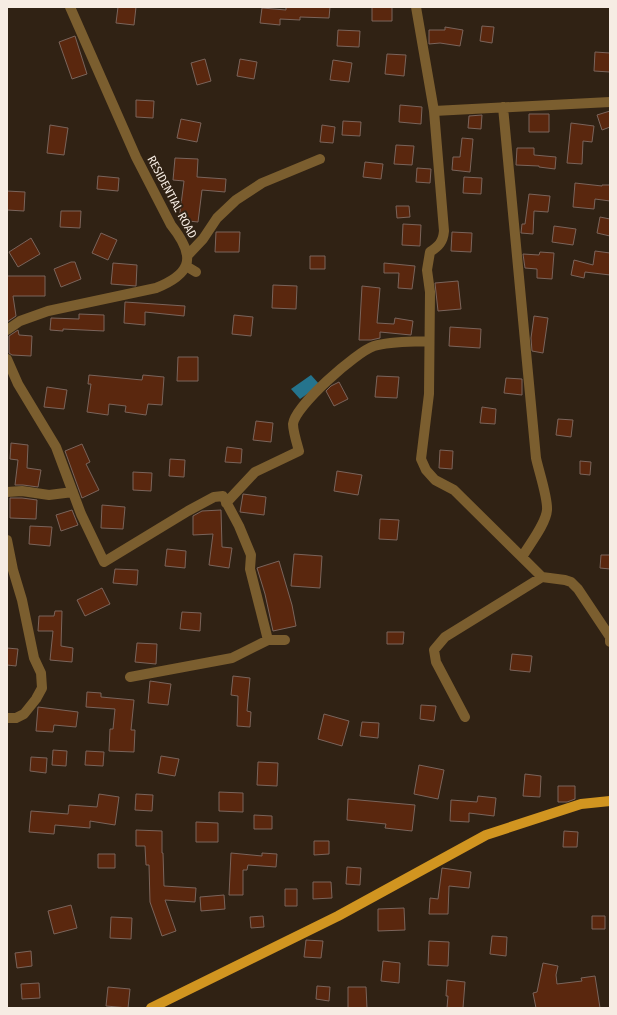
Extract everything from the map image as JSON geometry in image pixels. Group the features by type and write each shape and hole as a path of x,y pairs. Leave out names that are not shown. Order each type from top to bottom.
{"main road":[{"path":"151,1008 338,916 486,835 581,804 610,801"}],"street":[{"name":"RESIDENTIAL ROAD","path":"70,7 136,157 171,225 178,233 184,246 186,261"},
{"path":"416,7 434,111 444,231 443,240 430,252 427,270 430,292 428,394 422,459 426,470 435,480 454,490 542,577 565,580 574,586 610,637 610,642"},
{"path":"434,111 610,102"},
{"path":"503,107 536,458 546,498 547,510 540,528 522,557"},
{"path":"7,330 20,321 48,311 156,288 169,282 178,275 186,261 217,218 236,200 262,183 320,159"},
{"path":"186,261 196,272"},
{"path":"226,503 255,472 299,452 293,424 299,412 321,386 358,354 374,346 429,341"},
{"path":"7,359 18,384 56,447 81,514 104,562 160,527 214,497 223,496 239,526 251,555 250,569 268,640"},
{"path":"7,492 22,491 49,495 73,492"},
{"path":"7,540 13,570 22,600 34,658 41,673 42,688 36,699 24,714 16,718 7,718"},
{"path":"465,717 436,662 434,650 445,637 542,577"},
{"path":"130,677 232,658 268,640 285,640"}],"water":[{"path":"311,375 320,385 300,399 291,389"}],"building":[{"path":"118,7 136,7 134,25 116,23"},
{"path":"286,7 330,7 329,18 300,17 300,20 280,19 280,25 260,23 262,8 286,10"},
{"path":"372,7 392,7 392,21 372,21"},
{"path":"482,26 494,27 492,43 480,41"},
{"path":"445,27 463,30 460,46 440,43 429,44 429,30 445,30"},
{"path":"338,30 360,31 359,47 337,46"},
{"path":"75,36 87,74 72,79 59,42"},
{"path":"595,52 610,53 610,72 594,71"},
{"path":"387,54 406,55 404,76 385,74"},
{"path":"205,59 211,81 197,85 191,63"},
{"path":"240,59 257,62 254,79 237,76"},
{"path":"333,60 352,63 349,82 330,80"},
{"path":"136,100 154,101 153,118 136,117"},
{"path":"400,105 422,107 421,124 399,122"},
{"path":"610,111 610,127 602,130 597,115"},
{"path":"529,114 549,114 549,132 529,132"},
{"path":"482,115 481,129 468,128 469,116"},
{"path":"181,119 201,123 197,142 177,138"},
{"path":"343,121 361,122 360,136 342,135"},
{"path":"571,123 594,126 592,142 583,141 582,164 567,163"},
{"path":"50,125 68,128 64,155 47,153"},
{"path":"322,125 335,127 333,143 320,142"},
{"path":"462,138 473,139 470,172 452,170 453,157 460,157"},
{"path":"396,145 414,146 412,165 394,164"},
{"path":"517,148 534,148 534,155 556,157 555,169 539,166 516,165"},
{"path":"175,158 198,159 197,177 226,179 225,192 202,190 198,222 179,220 184,181 173,180"},
{"path":"365,162 383,164 381,179 363,177"},
{"path":"417,168 431,169 430,183 416,182"},
{"path":"98,176 119,178 118,191 97,189"},
{"path":"464,177 482,178 481,194 463,193"},
{"path":"575,183 602,186 610,185 610,201 595,199 594,209 573,207"},
{"path":"7,191 25,192 24,211 7,210"},
{"path":"529,194 550,196 548,212 534,211 533,234 521,233 522,224 525,224"},
{"path":"396,206 409,206 410,217 397,218"},
{"path":"61,211 81,211 80,228 60,227"},
{"path":"600,217 610,219 610,236 597,233"},
{"path":"403,224 421,225 420,246 402,245"},
{"path":"554,226 576,229 573,245 552,242"},
{"path":"216,232 240,232 239,252 215,252"},
{"path":"452,232 472,233 471,252 451,251"},
{"path":"101,233 117,240 108,260 92,253"},
{"path":"31,238 40,254 18,267 9,252"},
{"path":"595,251 610,253 610,275 585,272 584,278 571,275 574,260 593,265"},
{"path":"540,252 554,253 552,279 537,278 537,269 525,268 523,254 539,255"},
{"path":"310,256 325,256 325,269 310,269"},
{"path":"71,262 75,262 81,279 61,287 54,269"},
{"path":"113,263 137,265 136,286 111,284"},
{"path":"384,263 415,266 412,289 398,288 399,273 384,273"},
{"path":"7,276 45,276 45,296 13,296 16,316 7,322"},
{"path":"458,281 461,309 438,311 435,283"},
{"path":"273,285 297,286 296,309 272,308"},
{"path":"362,286 380,288 377,323 394,324 395,318 413,321 411,335 380,332 380,338 359,340"},
{"path":"125,302 185,306 184,316 145,312 145,325 124,323"},
{"path":"79,314 104,315 104,331 63,329 63,331 50,330 51,318 79,319"},
{"path":"234,315 253,317 251,336 232,334"},
{"path":"534,316 548,318 543,353 532,351 531,338"},
{"path":"450,327 481,329 480,348 449,346"},
{"path":"18,330 19,335 32,336 31,356 12,355 9,353 9,336"},
{"path":"178,357 198,357 198,381 177,381"},
{"path":"89,375 142,380 143,375 164,377 162,405 148,404 146,415 125,412 126,406 109,404 108,415 87,412 91,384 88,384"},
{"path":"377,376 399,377 397,398 375,397"},
{"path":"506,378 522,379 522,395 504,393"},
{"path":"339,382 348,399 334,406 326,391 331,386"},
{"path":"47,387 67,390 64,409 44,407"},
{"path":"482,407 496,409 495,424 480,423"},
{"path":"558,419 573,420 571,437 556,435"},
{"path":"256,421 273,423 271,442 253,440"},
{"path":"11,443 28,445 27,468 41,470 38,487 15,485 18,460 10,459"},
{"path":"82,444 90,462 86,464 99,490 82,498 65,451"},
{"path":"227,447 242,449 241,463 225,462"},
{"path":"440,450 453,451 452,469 439,468"},
{"path":"170,459 185,460 184,477 169,476"},
{"path":"580,461 591,462 590,475 580,474"},
{"path":"337,471 362,475 358,495 334,491"},
{"path":"133,472 152,473 151,491 133,490"},
{"path":"243,494 266,497 264,515 240,512"},
{"path":"10,498 37,500 36,519 10,518"},
{"path":"102,505 125,507 123,529 101,528"},
{"path":"72,510 78,525 61,531 56,515"},
{"path":"221,510 222,547 232,548 229,568 209,565 213,534 193,535 193,516 202,511"},
{"path":"380,519 399,520 397,540 379,539"},
{"path":"30,526 52,527 50,546 29,544"},
{"path":"167,549 186,551 185,568 165,566"},
{"path":"294,554 322,556 320,588 291,586"},
{"path":"601,555 610,555 610,569 600,568"},
{"path":"279,561 292,605 296,626 273,631 265,594 257,568"},
{"path":"115,569 138,570 137,585 113,583"},
{"path":"102,588 110,604 85,616 77,600"},
{"path":"55,611 62,611 61,646 73,648 72,662 50,660 53,631 38,631 39,616 54,616"},
{"path":"182,612 201,613 200,631 180,629"},
{"path":"387,632 404,632 403,644 387,644"},
{"path":"137,643 157,644 156,664 135,662"},
{"path":"7,648 18,649 16,666 7,665"},
{"path":"512,654 532,656 530,672 510,670"},
{"path":"233,676 250,678 247,711 251,712 250,727 237,726 238,696 231,695"},
{"path":"150,681 171,684 168,705 148,703"},
{"path":"87,692 101,693 101,697 134,700 131,730 135,730 134,752 109,751 110,729 113,729 115,709 86,707"},
{"path":"421,705 436,706 434,721 420,719"},
{"path":"38,707 78,712 76,727 54,725 53,732 36,731"},
{"path":"324,714 349,721 342,746 318,739"},
{"path":"362,722 379,723 378,738 360,736"},
{"path":"53,750 67,751 66,766 52,765"},
{"path":"86,751 104,752 103,766 85,765"},
{"path":"161,756 179,759 175,776 158,773"},
{"path":"31,757 47,758 46,773 30,771"},
{"path":"258,762 278,763 277,786 257,785"},
{"path":"419,765 444,770 438,799 414,794"},
{"path":"525,774 541,776 540,797 523,796"},
{"path":"558,786 575,786 575,799 567,802 558,802"},
{"path":"219,792 243,793 243,812 219,811"},
{"path":"99,794 119,797 115,825 90,821 90,828 55,825 54,834 29,832 31,811 68,814 69,805 97,807"},
{"path":"136,794 153,795 152,811 135,810"},
{"path":"478,796 496,798 494,816 469,813 469,822 450,821 451,800 477,802"},
{"path":"348,799 415,805 412,831 385,828 386,824 347,820"},
{"path":"254,815 272,816 272,829 254,829"},
{"path":"196,822 218,823 218,842 196,842"},
{"path":"136,830 162,831 164,886 196,888 195,902 165,900 176,931 162,936 150,902 149,865 146,865 145,846 136,846"},
{"path":"564,831 578,832 577,847 563,847"},
{"path":"314,841 329,841 329,854 314,855"},
{"path":"231,853 262,856 262,853 277,854 276,867 248,865 247,870 243,870 243,895 229,895"},
{"path":"98,854 115,854 115,868 98,868"},
{"path":"347,867 361,868 360,885 346,884"},
{"path":"442,868 471,872 469,888 449,886 448,914 429,914 430,898 438,899"},
{"path":"313,882 331,882 332,898 313,899"},
{"path":"285,889 297,889 297,906 285,906"},
{"path":"224,895 225,909 201,911 200,897"},
{"path":"71,905 77,928 54,934 48,911"},
{"path":"404,908 405,930 378,931 378,909"},
{"path":"263,916 264,927 251,928 250,917"},
{"path":"592,916 605,916 605,929 592,929"},
{"path":"111,917 132,918 131,939 110,938"},
{"path":"492,936 507,937 506,956 490,954"},
{"path":"306,940 323,941 321,958 304,957"},
{"path":"429,941 449,942 448,966 428,965"},
{"path":"31,951 32,966 17,968 15,953"},
{"path":"383,961 400,963 399,983 381,981"},
{"path":"543,963 558,966 556,975 557,984 582,981 581,978 595,976 600,1008 536,1008 533,993 537,992"},
{"path":"447,980 465,982 463,1008 447,1008"},
{"path":"39,983 40,998 22,999 21,984"},
{"path":"317,986 330,987 329,1001 316,999"},
{"path":"108,987 130,989 128,1008 106,1006"},
{"path":"348,987 366,987 367,1008 348,1008"}]}
